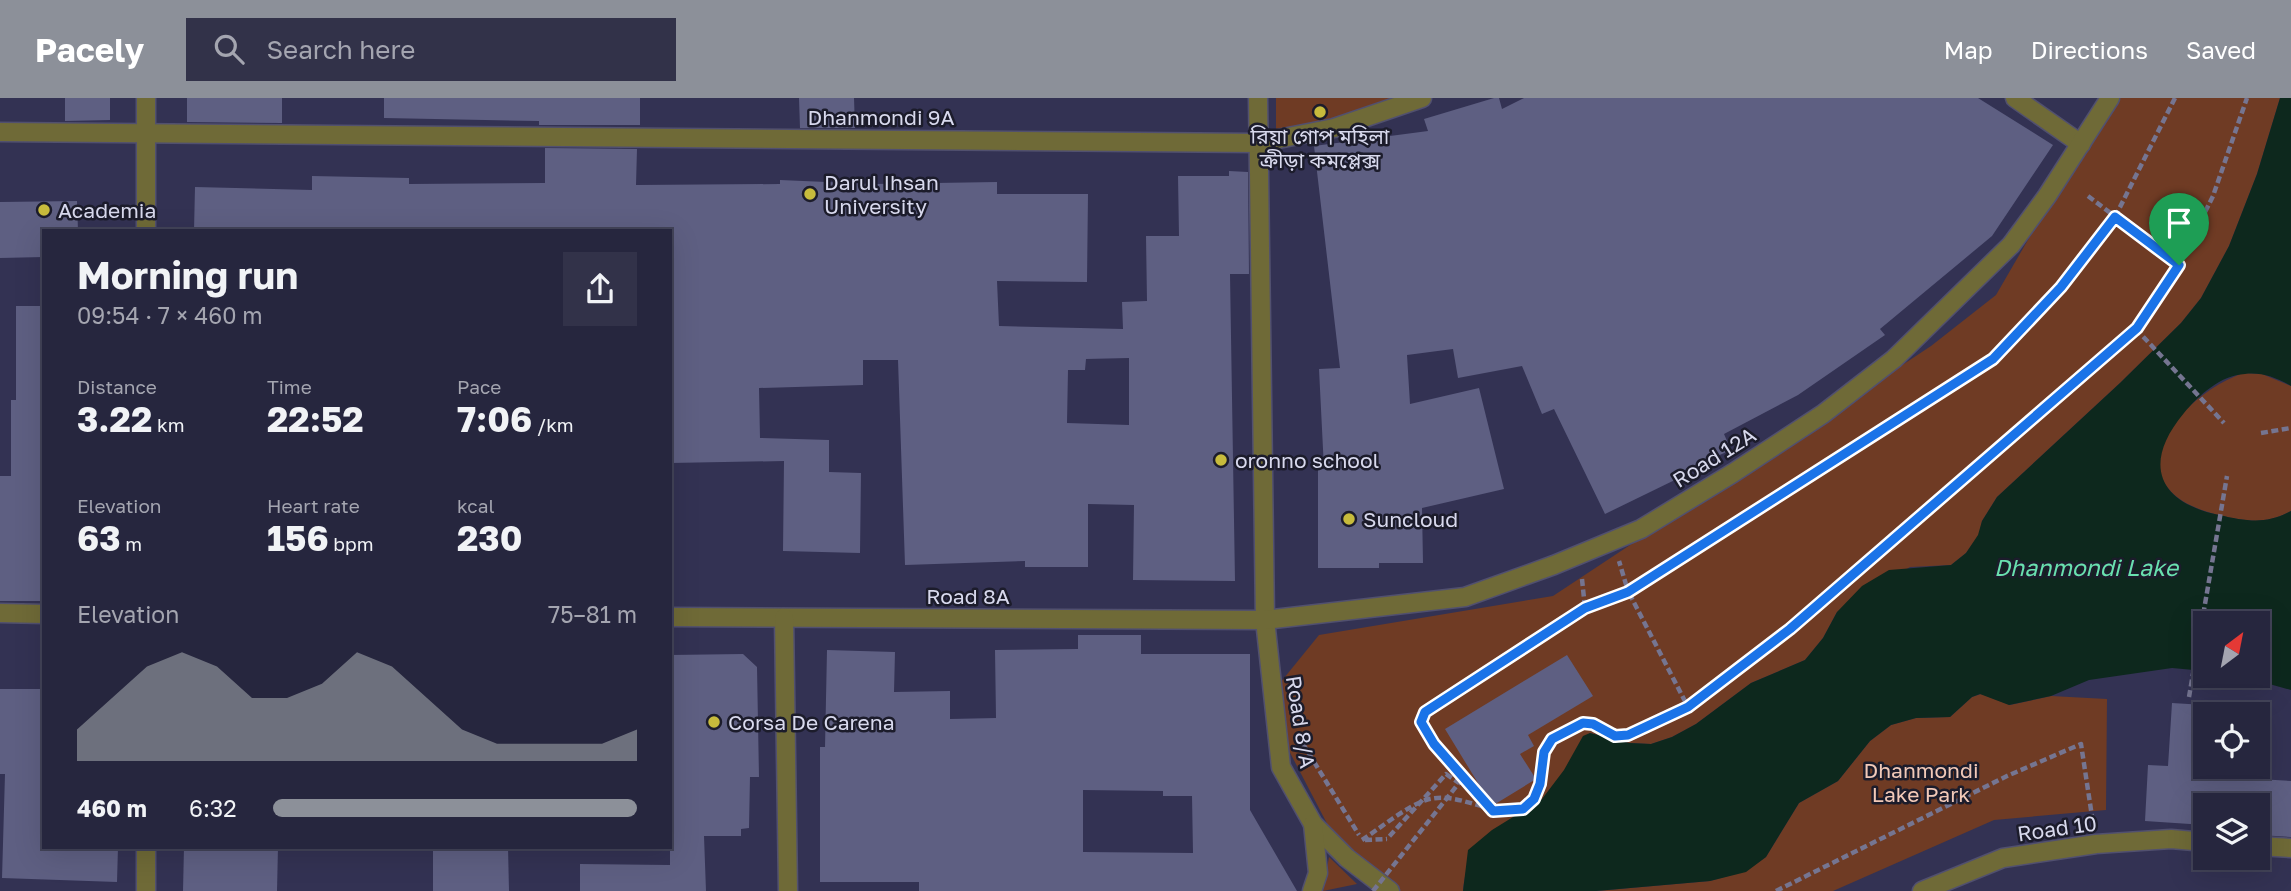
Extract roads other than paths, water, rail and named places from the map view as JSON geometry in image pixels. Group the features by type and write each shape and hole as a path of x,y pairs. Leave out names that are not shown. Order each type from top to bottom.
{"street":[{"path":"146,98 146,229"},
{"name":"Road 8/A","path":"1258,98 1265,620 1281,767 1313,824 1371,882 1390,891"},
{"name":"Dhanmondi 9A","path":"0,132 1258,143 1334,128 1422,98"},
{"path":"2015,98 2081,144"},
{"name":"Road 12A","path":"1265,620 1465,597 1554,565 1641,529 1823,414 1894,359 2011,245 2110,98"},
{"path":"0,614 42,614"},
{"name":"Road 8A","path":"672,617 1265,620"},
{"path":"784,618 788,891"},
{"name":"Road 8/A","path":"1312,891 1318,873 1313,824"},
{"name":"Road 10","path":"1922,891 2003,858 2095,844 2171,839 2193,841"},
{"path":"2270,847 2291,848"},
{"path":"146,849 146,891"}],"water":[{"name":"Dhanmondi Lake","path":"2280,98 2291,98 2291,386 2275,378 2257,374 2236,375 2219,382 2196,399 2184,413 2171,431 2160,463 2162,477 2169,490 2198,509 2247,520 2264,520 2291,511 2291,690 2270,684 2270,611 2193,611 2193,670 2172,668 2089,680 2051,696 2009,705 1980,694 1972,697 1950,717 1916,718 1891,725 1870,741 1838,781 1799,803 1766,857 1746,872 1710,881 1596,891 1463,891 1468,850 1492,830 1542,799 1564,770 1583,736 1590,733 1629,743 1651,744 1672,737 1696,724 1751,683 1805,660 1823,638 1837,612 1862,586 1889,570 1951,565 1966,553 1997,497 2120,383 2181,323 2201,298 2229,246 2257,174"}],"place":[{"name":"রিয়া গোপ মহিলা ক্রীড়া কমপ্লেক্স","path":"1320,112"},
{"name":"Darul Ihsan University","path":"810,194"},
{"name":"Academia","path":"44,210"},
{"name":"oronno school","path":"1221,460"},
{"name":"Suncloud","path":"1349,519"},
{"name":"Corsa De Carena","path":"714,722"}],"park label":[{"name":"Dhanmondi Lake Park","path":"1921,782"}]}
